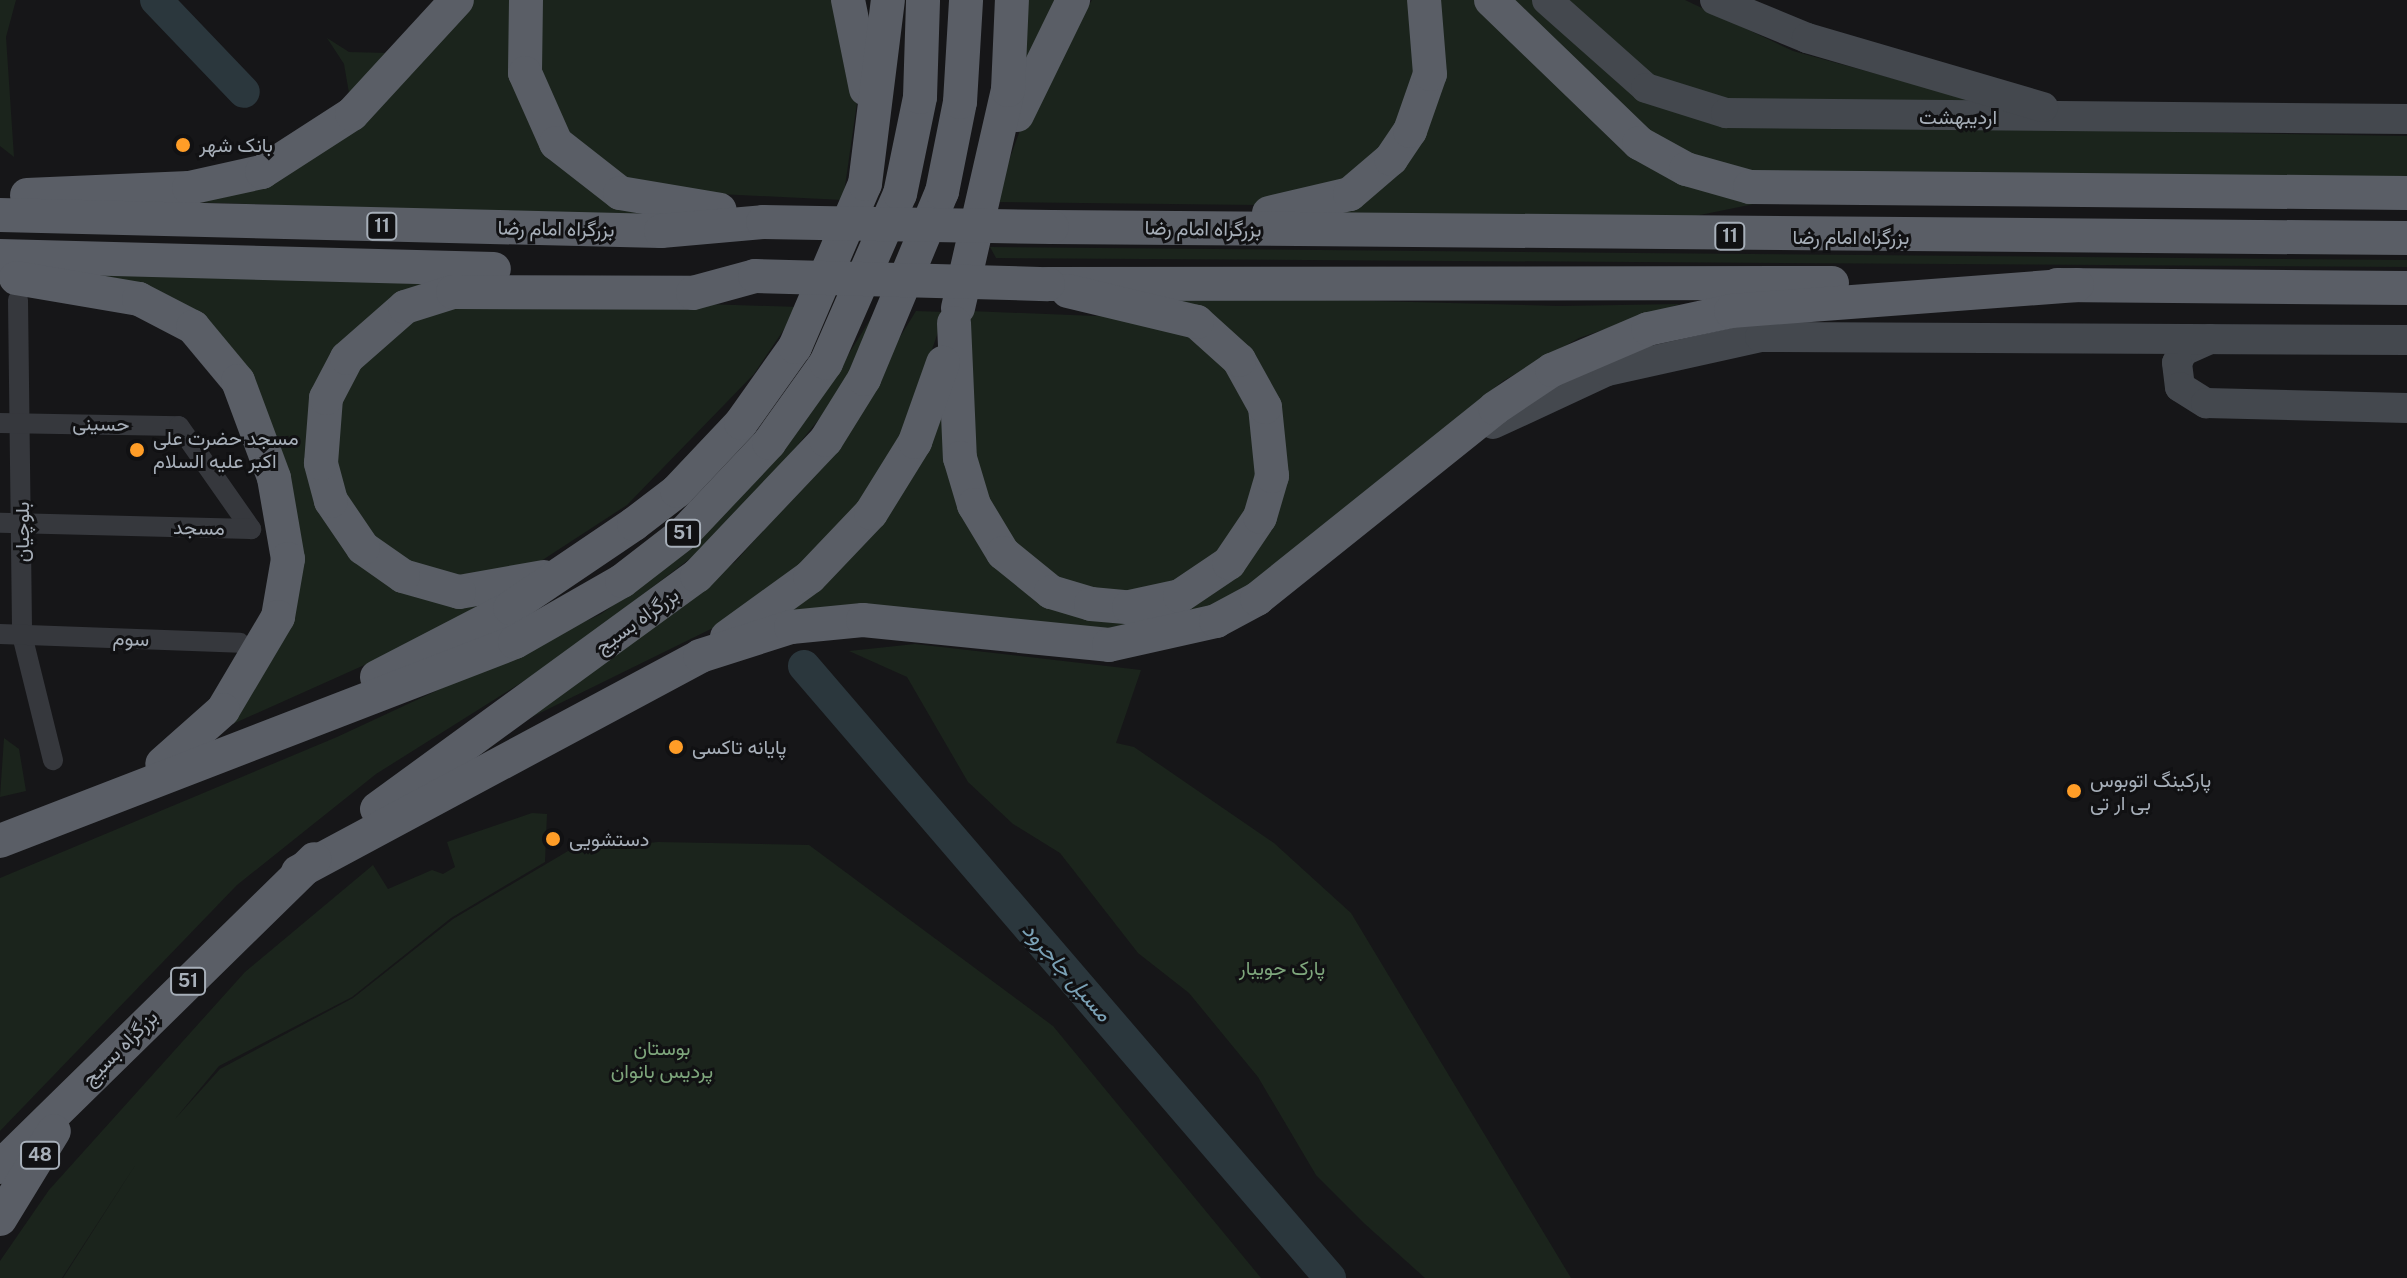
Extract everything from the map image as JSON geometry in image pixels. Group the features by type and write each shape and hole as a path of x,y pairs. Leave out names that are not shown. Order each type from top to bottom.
{"highway":[{"path":"0,195 189,188 262,172 352,114 457,0"},
{"path":"526,0 525,73 540,119 573,162 620,193 763,222"},
{"path":"848,0 864,57 865,184"},
{"path":"255,737 448,643 560,574 677,491 741,423 795,347 865,184 888,0"},
{"name":"بزرگراه بسیج","path":"0,841 255,737 391,694 570,615 684,533 745,472 826,363 900,194 920,97 923,0"},
{"name":"بزرگراه بسیج","path":"78,1090 298,872 697,576 826,440 864,379 942,192 960,102 966,0"},
{"path":"298,872 700,656 810,577 871,513 915,442 954,323 992,179 1008,90 1012,0"},
{"path":"992,179 1073,0"},
{"path":"1052,227 1300,211 1350,194 1391,159 1421,108 1432,54 1424,0"},
{"path":"1491,0 1626,133 1686,169 1750,187 2407,193"},
{"path":"2014,191 2373,238"},
{"name":"بزرگراه امام رضا","path":"0,215 661,231 763,222 2407,238"},
{"name":"بزرگراه امام رضا","path":"0,256 1048,284 2077,285 2407,291"},
{"path":"560,574 459,592 403,576 363,548 331,501 321,463 326,398 347,358 405,307 453,292 693,293 755,276"},
{"path":"954,323 960,458 974,505 1003,553 1051,592 1091,604 1129,607 1180,596 1229,563 1264,507 1273,453 1258,389 1228,346 1197,322 1048,284"},
{"path":"700,656 791,627 863,620 1109,645 1180,635 1257,599 1437,453 1552,370 1648,329 1731,311 2077,285"},
{"path":"9,288 127,296 193,327 238,381 274,478 288,573 268,639 223,710 139,784"},
{"path":"0,1167 78,1090"},
{"name":"48","path":"0,1219 78,1090"}],"main road":[{"name":"اردیبهشت","path":"1547,0 1625,74 1702,110 2407,119"},
{"path":"1715,0 1807,38 2067,117"},
{"path":"1437,453 1607,371 1760,337 2407,340"},
{"path":"2210,339 2183,351 2177,363 2180,387 2206,403 2407,408"}],"street":[{"name":"بلوچیان","path":"9,288 23,423 22,635 53,760"},
{"name":"حسینی","path":"0,423 179,426"},
{"name":"مسجد","path":"22,524 251,529 179,426"},
{"path":"0,523 22,524"},
{"name":"سوم","path":"0,634 240,643"}],"green space":[{"path":"0,0 16,0 6,37 14,157 0,146"},
{"path":"470,0 516,0 520,94 675,218 125,200 264,181"},
{"path":"535,0 839,0 859,89 843,200 638,190 555,127 530,20"},
{"path":"1025,0 1056,0 1023,65"},
{"path":"1092,0 1414,0 1421,86 1365,174 1257,205 994,202 1032,97"},
{"path":"1432,0 1480,0 1530,51 1759,203 1695,216 1322,214 1392,172"},
{"path":"1502,0 1532,0 1618,83 1710,124 2407,136 2407,179 1753,174 1664,145"},
{"path":"1564,0 1685,0 1793,51 1994,106 1740,103 1661,83"},
{"path":"327,38 349,52 388,53 349,93 344,64"},
{"path":"990,247 2407,260 2407,267 996,258"},
{"path":"47,269 554,284 440,288 329,373 341,535 489,599 418,641 206,736 287,622 240,364"},
{"path":"1108,294 1559,306 1680,304 1579,338 1503,381 1230,601 1153,631 782,617 947,377 973,522 1120,617 1259,532 1251,362"},
{"path":"705,304 799,307 754,374 627,505 541,561 485,581 393,564 338,493 336,399 346,374 431,306"},
{"path":"876,310 886,311 833,402 729,529 551,664 376,774 237,885 0,1131 0,878 337,737 601,614 667,567 835,376"},
{"path":"916,311 945,312 904,430 857,509 811,557 715,627 475,745 735,562 819,468"},
{"path":"970,311 1170,319 1250,392 1260,491 1219,560 1135,599 1034,572 972,474"},
{"name":"پارک جویبار","path":"915,644 1141,670 1116,743 1134,747 1274,843 1351,913 1571,1278 1425,1278 1365,1224 1316,1175 1258,1077 1189,993 1138,953 1060,853 1013,824 968,782 907,677 849,651"},
{"path":"4,738 19,749 26,791 0,797"},
{"name":"بوستان پردیس بانوان","path":"532,813 547,814 545,862 451,918 352,997 219,1066 175,1119 220,1069 353,998 453,919 568,851 658,842 809,845 1053,1026 1261,1278 63,1278 136,1164 62,1278 0,1278 0,1261 49,1190 245,972 373,865 388,889 432,870 443,874 455,867 447,842"}],"waterway":[{"name":"مسیل جاجرود","path":"156,0 244,92"},
{"name":"مسیل جاجرود","path":"804,666 1330,1278"}],"place":[{"name":"بانک شهر","path":"183,145"},
{"name":"مسجد حضرت علی اکبر علیه السلام","path":"137,450"},
{"name":"پایانه تاکسی","path":"676,747"},
{"name":"پارکینگ اتوبوس بی ار تی","path":"2074,791"},
{"name":"دستشویی","path":"553,839"}]}
